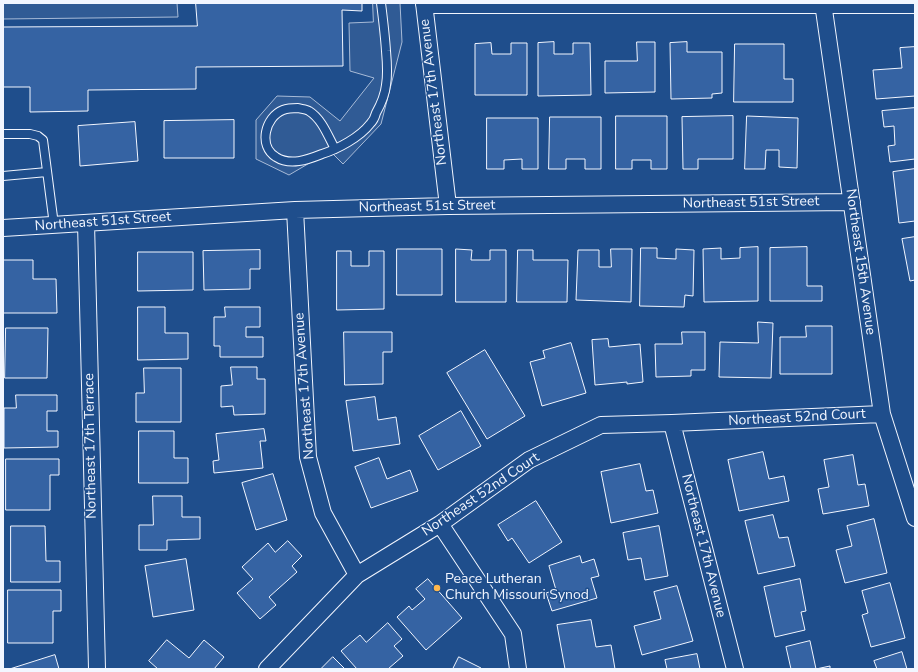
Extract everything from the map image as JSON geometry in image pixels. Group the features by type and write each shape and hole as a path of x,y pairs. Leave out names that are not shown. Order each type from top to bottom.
{"street":[{"path":"424,4 915,5"},
{"name":"Northeast 17th Avenue","path":"424,4 448,206"},
{"name":"Northeast 15th Avenue","path":"823,4 882,414 915,518"},
{"name":"Northeast 51st Street","path":"3,228 295,210 448,206 852,202"},
{"name":"Northeast 17th Avenue","path":"295,210 308,457 324,513 357,575"},
{"name":"Northeast 17th Terrace","path":"86,223 97,669"},
{"name":"Northeast 52nd Court","path":"267,669 357,575 440,524 529,460 601,425 882,414"},
{"name":"Northeast 17th Avenue","path":"672,423 734,669"},
{"path":"440,524 513,634 518,669"}],"lane":[{"path":"335,149 322,126 309,111 290,108 281,110 267,124 266,145 271,154 280,160 292,162 305,160 335,149 353,139 371,124 382,103 386,85 387,64 381,3"},
{"path":"3,134 30,134 38,136 43,140 54,225"},
{"path":"3,176 47,172"}],"shaded area":[{"path":"3,3 177,3 178,17 3,19"},
{"path":"373,3 400,3 402,42 381,124 343,164 330,151 289,175 256,159 256,120 277,96 310,97 340,121 374,78 350,71 349,23 373,22"}],"building":[{"path":"196,3 362,3 362,11 342,10 343,66 196,67 196,89 88,90 88,111 30,112 30,87 3,87 3,27 197,26"},
{"path":"554,42 554,54 573,54 573,43 590,43 591,95 538,96 538,43"},
{"path":"637,42 655,42 655,92 605,93 605,61 637,61"},
{"path":"687,42 687,52 722,52 722,93 712,94 712,98 671,99 670,43"},
{"path":"491,43 492,54 511,54 511,43 527,43 527,95 475,95 475,44"},
{"path":"735,44 784,44 784,79 793,79 793,102 734,102"},
{"path":"915,47 915,96 876,99 873,70 902,68 900,48"},
{"path":"915,108 915,159 890,162 888,146 895,145 894,126 884,127 882,111"},
{"path":"616,116 667,116 667,169 651,169 651,160 632,160 632,169 616,169"},
{"path":"733,116 733,159 698,159 698,169 683,169 682,117"},
{"path":"747,116 798,118 797,168 779,167 779,150 766,150 765,169 745,169"},
{"path":"550,117 601,117 601,169 585,169 585,159 566,159 566,169 549,169"},
{"path":"487,118 538,118 538,169 522,169 522,159 504,160 504,169 487,169"},
{"path":"234,120 234,158 164,158 164,121"},
{"path":"135,122 138,161 80,166 78,126"},
{"path":"915,169 915,221 899,223 893,172"},
{"path":"915,237 915,280 910,281 902,239"},
{"path":"758,247 758,301 704,302 703,249 721,248 721,259 740,258 740,248"},
{"path":"807,247 807,286 822,286 822,301 770,301 770,248"},
{"path":"641,248 657,248 657,258 676,259 676,249 694,250 693,296 685,295 684,307 640,306"},
{"path":"397,249 442,249 442,295 397,295"},
{"path":"456,249 472,250 471,260 490,260 490,250 506,250 506,302 456,302"},
{"path":"611,249 632,249 631,302 576,300 578,250 599,250 599,267 611,267"},
{"path":"260,250 260,269 250,269 250,289 204,290 203,251"},
{"path":"518,250 533,250 533,260 568,260 567,302 517,302"},
{"path":"337,251 351,251 351,266 369,266 369,251 384,251 384,309 337,310"},
{"path":"138,252 193,252 193,290 138,291"},
{"path":"3,260 33,260 33,279 56,279 57,313 3,313"},
{"path":"138,307 165,307 165,333 188,333 188,359 138,360"},
{"path":"225,307 260,307 260,327 246,327 246,337 263,337 263,357 220,357 220,346 214,346 214,317 225,317"},
{"path":"758,322 773,323 771,378 719,377 720,342 758,343"},
{"path":"806,326 832,326 832,374 780,374 780,337 806,337"},
{"path":"6,328 48,328 47,378 5,378"},
{"path":"344,332 392,332 392,352 383,352 383,384 345,385"},
{"path":"682,332 705,332 705,370 691,370 691,376 656,377 655,344 682,344"},
{"path":"608,339 609,347 640,344 643,382 595,385 592,340"},
{"path":"571,343 586,393 542,406 530,362 545,358 543,351"},
{"path":"485,350 525,416 487,439 447,373"},
{"path":"231,367 257,367 257,379 265,379 265,414 234,415 233,406 221,407 221,386 232,385"},
{"path":"144,368 181,368 181,422 136,422 136,393 144,393"},
{"path":"16,395 57,395 57,411 47,411 47,431 58,431 58,447 4,448 4,408 16,408"},
{"path":"375,397 378,420 396,417 400,444 353,451 346,401"},
{"path":"461,411 481,446 438,470 419,436"},
{"path":"264,429 266,441 260,441 263,468 214,473 213,461 219,460 216,434"},
{"path":"139,431 174,431 174,458 188,458 188,483 139,483"},
{"path":"763,452 769,479 784,476 789,501 739,511 728,460"},
{"path":"853,455 858,485 865,484 869,506 823,514 818,489 829,487 824,460"},
{"path":"379,458 387,479 410,470 418,491 371,508 355,467"},
{"path":"6,459 59,459 59,475 50,475 50,510 6,510"},
{"path":"640,464 646,491 653,490 658,513 611,523 601,472"},
{"path":"273,474 287,520 256,530 242,483"},
{"path":"153,496 182,496 182,517 200,517 200,539 167,540 167,550 139,550 139,525 153,525"},
{"path":"536,501 562,542 529,563 512,538 508,541 498,525"},
{"path":"773,515 779,538 788,537 795,566 758,574 745,521"},
{"path":"874,519 887,573 845,583 836,550 852,546 847,526"},
{"path":"11,526 45,526 46,561 60,561 60,582 11,582"},
{"path":"659,526 668,576 645,580 641,558 628,560 623,533"},
{"path":"288,541 302,556 292,566 297,572 269,597 276,605 260,619 237,593 253,579 242,567 268,543 275,552"},
{"path":"580,556 582,563 594,559 599,576 591,578 597,598 552,611 546,593 556,590 549,566"},
{"path":"186,559 194,610 153,617 145,566"},
{"path":"428,579 462,618 426,650 397,617 409,606 412,610 425,599 416,589"},
{"path":"800,579 806,611 801,612 805,630 775,637 764,587"},
{"path":"890,583 905,638 871,647 862,615 868,613 862,591"},
{"path":"677,586 693,641 642,655 634,626 661,619 654,592"},
{"path":"8,590 61,590 61,611 53,611 53,643 8,643"},
{"path":"591,620 596,647 611,645 615,669 565,669 557,625"},
{"path":"388,623 402,639 394,646 403,656 388,669 357,669 341,651 360,635 366,642"},
{"path":"167,640 189,658 204,640 224,657 214,669 158,669 149,661"},
{"path":"810,641 816,669 791,669 786,647"},
{"path":"902,652 907,669 877,669 874,661"},
{"path":"697,654 700,669 667,669 665,660"},
{"path":"55,655 59,669 10,669"},
{"path":"333,657 345,669 321,669"},
{"path":"459,657 481,668 453,669"},
{"path":"830,666 830,669 816,669"}],"place":[{"name":"Peace Lutheran Church Missouri Synod","path":"437,588"}]}
